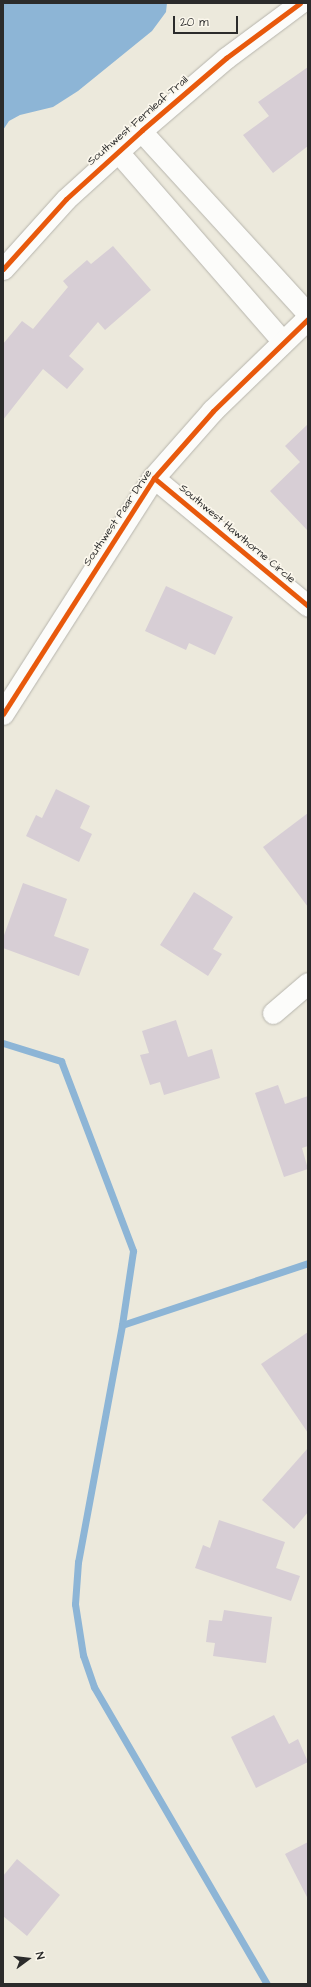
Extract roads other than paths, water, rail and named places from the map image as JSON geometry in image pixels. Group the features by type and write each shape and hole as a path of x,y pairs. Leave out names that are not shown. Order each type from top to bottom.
{"street":[{"name":"Southwest Fernleaf Trail","path":"3,269 66,199 141,131 226,58 300,3"},
{"path":"141,131 308,314"},
{"path":"118,152 282,342"},
{"name":"Southwest Paar Drive","path":"3,714 154,478 213,411 282,342 308,319"},
{"name":"Southwest Hawthorne Circle","path":"154,478 308,606"},
{"path":"273,1013 308,983"}],"water":[{"path":"3,3 167,3 166,12 152,31 78,91 53,107 20,115 9,121 3,130"}],"waterway":[{"path":"3,1043 61,1061 133,1251 122,1325 78,1562 75,1604 83,1655 94,1687 267,1984"},
{"path":"122,1325 308,1263"}]}
